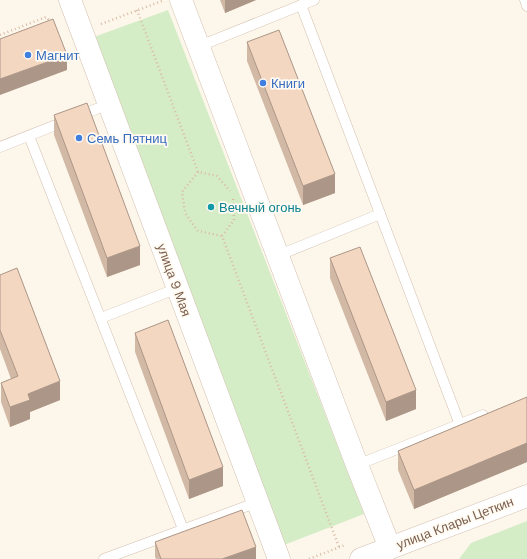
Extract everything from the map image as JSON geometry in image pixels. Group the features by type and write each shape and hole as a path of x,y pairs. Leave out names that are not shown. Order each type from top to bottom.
{"street":[{"name":"улица 9 Мая","path":"70,0 279,559"},
{"path":"181,0 277,256 390,548"},
{"name":"улица Клары Цеткин","path":"361,559 527,496"}],"lane":[{"path":"197,46 314,0"},
{"path":"525,0 527,6"},
{"path":"301,5 460,424"},
{"path":"0,147 109,104"},
{"path":"29,136 183,530"},
{"path":"277,256 380,214"},
{"path":"101,318 178,288"},
{"path":"357,465 493,411"},
{"path":"104,559 258,502"}],"path":[{"path":"137,10 198,172"},
{"path":"198,172 182,192 185,213 198,231 222,236"},
{"path":"198,172 218,176 233,195 234,220 222,236"},
{"path":"222,236 340,547"}],"green space":[{"path":"168,10 364,514 284,545 91,38"},
{"path":"527,521 527,559 459,559 471,543"}],"building":[{"path":"53,19 67,55 0,79 0,39"},
{"path":"279,30 335,174 303,186 247,42"},
{"path":"87,103 140,246 107,258 54,115"},
{"path":"360,247 416,390 386,402 330,258"},
{"path":"17,268 60,381 28,394 30,400 10,407 1,383 18,376 0,330 0,275"},
{"path":"168,320 223,467 189,480 135,333"},
{"path":"527,397 527,443 414,490 398,451"},
{"path":"242,510 256,547 222,559 161,559 155,542"}],"place":[{"name":"Магнит","path":"28,55"},
{"name":"Книги","path":"263,83"},
{"name":"Семь Пятниц","path":"79,138"},
{"name":"Вечный огонь","path":"211,207"}]}
